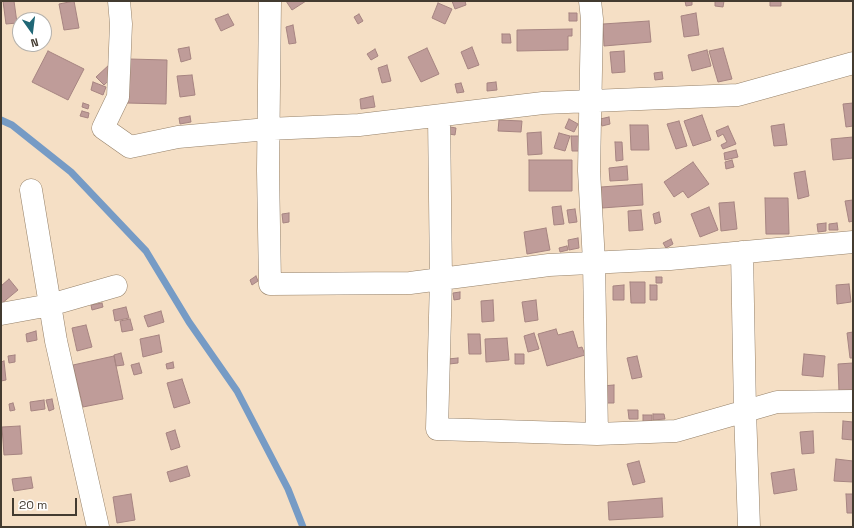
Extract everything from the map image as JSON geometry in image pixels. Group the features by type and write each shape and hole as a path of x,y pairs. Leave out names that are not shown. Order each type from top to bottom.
{"street":[{"path":"119,1 121,24 118,97 102,128 130,147 178,137 268,129 359,125 543,103 738,95 853,63"},
{"path":"270,1 268,129 270,284 410,283 549,265 670,259 853,242"},
{"path":"590,1 592,19 589,171 594,262 597,434"},
{"path":"439,116 441,279 437,429 597,434 676,431 777,402 853,401"},
{"path":"31,190 56,341 98,527"},
{"path":"742,252 744,411 749,527"},
{"path":"1,314 50,304 116,286"}],"building":[{"path":"3,1 14,1 16,12 12,12 12,23 6,24"},
{"path":"74,1 79,28 64,30 59,4"},
{"path":"286,1 306,1 292,10"},
{"path":"452,1 465,1 466,5 455,9"},
{"path":"685,1 692,1 692,5 686,6"},
{"path":"715,1 724,1 723,7 715,6"},
{"path":"770,1 781,1 781,6 770,6"},
{"path":"438,3 452,9 445,24 432,18"},
{"path":"569,13 577,13 577,21 569,21"},
{"path":"696,13 699,35 684,37 681,16"},
{"path":"228,14 234,25 221,31 215,19"},
{"path":"359,14 363,21 358,24 354,17"},
{"path":"649,21 651,42 604,46 603,24"},
{"path":"293,25 296,43 289,44 286,27"},
{"path":"572,29 572,36 568,36 568,50 517,51 517,30"},
{"path":"502,34 510,34 511,43 502,43"},
{"path":"189,47 191,59 181,62 178,49"},
{"path":"472,47 479,65 468,69 461,52"},
{"path":"427,48 439,74 421,82 408,57"},
{"path":"723,48 732,79 718,82 709,51"},
{"path":"375,49 378,56 371,60 367,54"},
{"path":"707,50 711,66 692,71 688,55"},
{"path":"624,51 625,72 612,73 610,52"},
{"path":"47,52 84,69 68,100 32,82"},
{"path":"129,59 167,60 166,104 127,103"},
{"path":"110,64 117,73 104,85 96,77"},
{"path":"387,65 391,81 382,83 378,68"},
{"path":"662,72 663,79 655,80 654,73"},
{"path":"192,75 195,95 180,97 177,76"},
{"path":"93,82 106,87 103,95 91,90"},
{"path":"496,82 497,90 487,91 487,83"},
{"path":"461,83 464,92 457,93 455,84"},
{"path":"373,96 375,107 361,109 360,99"},
{"path":"83,103 89,105 88,109 82,107"},
{"path":"853,103 853,126 846,127 843,104"},
{"path":"82,111 89,113 88,118 80,116"},
{"path":"702,115 711,140 693,146 684,121"},
{"path":"190,116 191,122 180,124 179,118"},
{"path":"609,117 610,124 602,126 600,119"},
{"path":"569,119 578,124 574,132 565,128"},
{"path":"499,120 522,121 521,132 498,131"},
{"path":"679,121 687,146 676,149 667,124"},
{"path":"784,124 787,145 774,146 771,126"},
{"path":"630,125 648,125 649,150 631,150"},
{"path":"728,126 736,144 723,149 721,145 727,142 723,134 718,137 716,131"},
{"path":"450,127 456,128 455,135 449,134"},
{"path":"541,132 542,154 528,155 527,133"},
{"path":"559,133 570,136 565,151 554,148"},
{"path":"571,136 579,136 579,151 572,151"},
{"path":"853,137 853,158 833,160 831,139"},
{"path":"615,142 622,142 623,160 616,161"},
{"path":"736,150 738,157 725,160 724,153"},
{"path":"529,160 572,160 572,191 529,191"},
{"path":"732,160 734,167 726,169 725,162"},
{"path":"693,162 709,184 688,198 683,191 674,197 664,182"},
{"path":"627,166 628,180 610,181 609,168"},
{"path":"805,171 809,196 798,199 794,173"},
{"path":"642,184 643,205 602,208 601,187"},
{"path":"765,198 788,198 789,234 766,234"},
{"path":"853,200 853,221 849,222 845,201"},
{"path":"734,202 737,229 721,231 719,203"},
{"path":"561,206 564,224 554,225 552,207"},
{"path":"709,207 718,230 700,237 691,214"},
{"path":"575,209 577,222 569,223 567,210"},
{"path":"641,210 643,230 629,231 628,211"},
{"path":"659,212 661,222 655,224 653,214"},
{"path":"289,213 289,222 283,223 282,214"},
{"path":"826,223 826,231 818,232 817,224"},
{"path":"837,223 838,230 829,230 829,224"},
{"path":"546,228 550,250 527,254 524,232"},
{"path":"578,238 579,248 569,250 568,240"},
{"path":"671,239 673,244 666,248 663,243"},
{"path":"567,246 568,250 560,252 559,248"},
{"path":"256,276 258,281 252,285 250,280"},
{"path":"656,277 662,277 662,283 656,283"},
{"path":"9,279 18,290 1,304 1,286"},
{"path":"630,282 645,282 645,303 631,303"},
{"path":"849,284 851,302 837,304 836,285"},
{"path":"624,285 624,300 613,300 613,286"},
{"path":"650,285 657,285 657,300 650,300"},
{"path":"460,292 460,299 454,300 453,293"},
{"path":"493,300 494,321 482,322 481,301"},
{"path":"536,300 538,320 525,322 522,302"},
{"path":"102,303 103,307 92,310 91,305"},
{"path":"126,307 129,318 115,321 113,310"},
{"path":"161,311 164,322 148,327 144,316"},
{"path":"130,319 133,330 122,332 120,321"},
{"path":"86,325 92,347 77,351 72,328"},
{"path":"556,329 558,335 573,331 578,348 582,347 585,355 547,366 538,334"},
{"path":"36,331 37,340 27,342 26,334"},
{"path":"853,332 853,358 850,358 847,333"},
{"path":"534,333 539,349 528,352 524,336"},
{"path":"468,334 480,334 481,354 469,354"},
{"path":"159,335 162,352 143,357 140,339"},
{"path":"507,338 509,360 486,362 485,339"},
{"path":"121,353 124,365 116,366 114,355"},
{"path":"515,354 524,354 524,364 515,364"},
{"path":"804,354 825,356 823,377 802,375"},
{"path":"15,355 15,362 9,363 8,356"},
{"path":"114,356 123,399 83,407 73,365"},
{"path":"637,356 642,377 632,379 627,358"},
{"path":"458,358 458,363 449,364 448,359"},
{"path":"4,361 6,380 1,381 1,362"},
{"path":"173,362 174,368 167,369 166,364"},
{"path":"139,363 142,373 134,375 131,365"},
{"path":"853,363 853,392 839,392 838,364"},
{"path":"182,379 190,403 174,408 167,383"},
{"path":"614,385 614,403 602,403 602,386"},
{"path":"52,399 54,409 49,411 46,400"},
{"path":"44,400 45,409 31,411 30,402"},
{"path":"13,403 15,410 10,411 9,404"},
{"path":"628,410 638,410 638,419 629,419"},
{"path":"653,414 664,414 665,419 653,420"},
{"path":"643,415 652,415 652,424 643,424"},
{"path":"843,421 853,422 853,440 842,439"},
{"path":"20,426 22,454 4,455 2,427"},
{"path":"175,430 180,447 171,450 166,433"},
{"path":"813,431 814,453 802,454 800,432"},
{"path":"836,459 853,461 853,482 834,481"},
{"path":"639,461 645,482 633,485 627,464"},
{"path":"187,466 190,476 170,482 167,472"},
{"path":"794,469 797,490 774,494 771,473"},
{"path":"31,477 33,488 14,491 12,479"},
{"path":"131,494 135,520 117,523 113,497"},
{"path":"846,494 853,494 853,513 847,513"},
{"path":"662,498 663,517 609,520 608,502"}],"waterway":[{"path":"1,120 12,125 71,172 146,251 189,322 237,391 288,489 303,527"}]}
